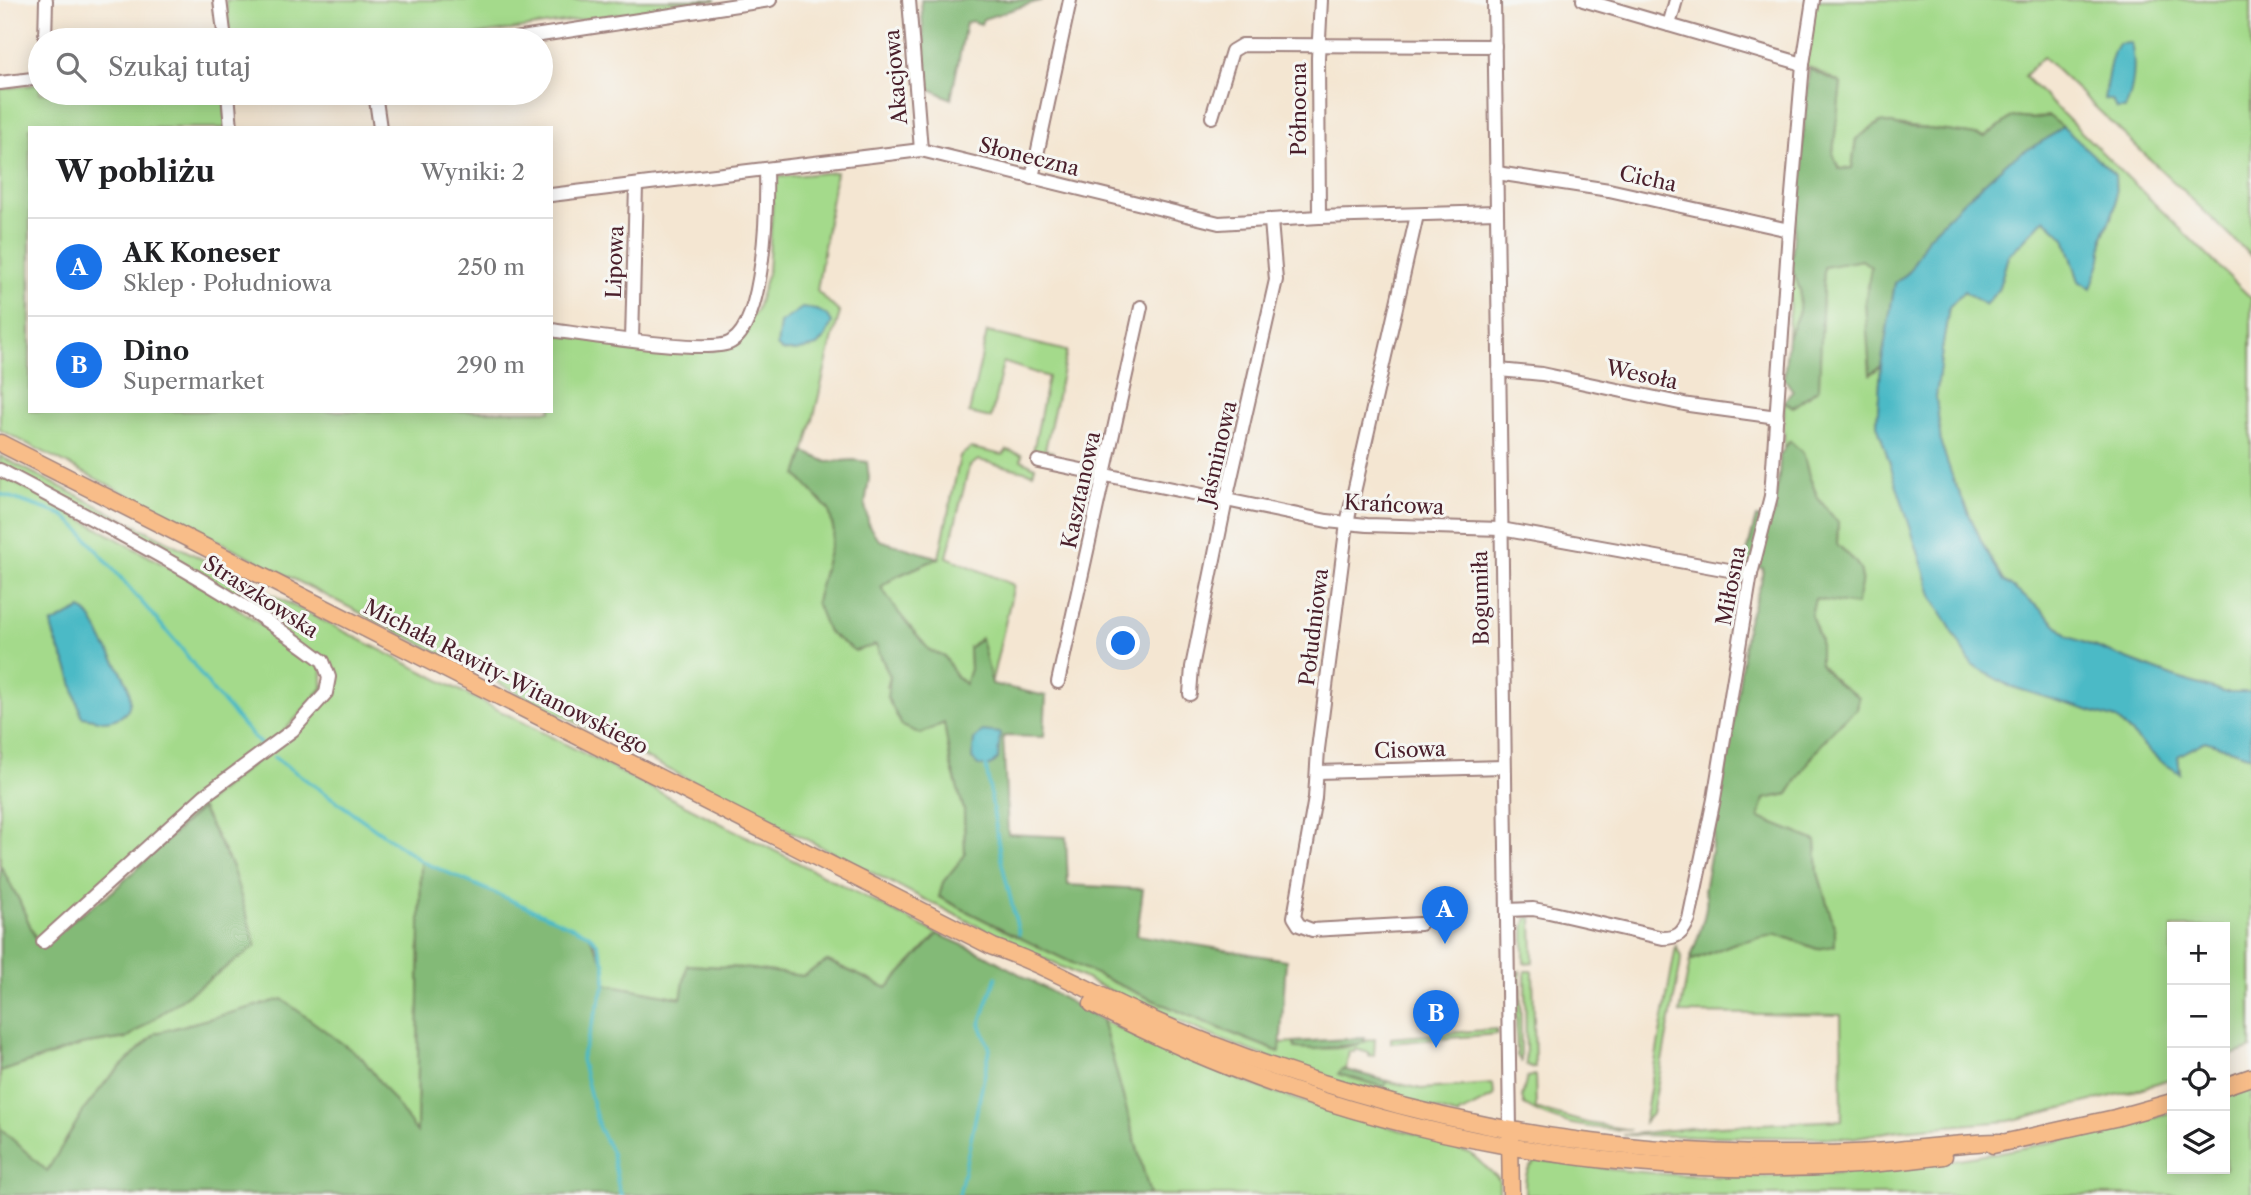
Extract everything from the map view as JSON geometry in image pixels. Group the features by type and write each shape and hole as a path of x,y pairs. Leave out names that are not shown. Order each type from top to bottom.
{"main road":[{"name":"Michała Rawity-Witanowskiego","path":"0,443 993,947 1017,955 1145,1016 1269,1065 1396,1105 1510,1130 1576,1141 1653,1149 1807,1154 2001,1142"},
{"name":"Michała Rawity-Witanowskiego","path":"993,947 1014,962 1138,1027 1264,1082 1391,1123 1510,1149 1668,1169 1764,1172 1842,1168 1938,1157 1981,1149 2001,1142"},
{"path":"2230,1084 2251,1077"},
{"path":"2001,1142 2115,1118 2167,1103"},
{"name":"Bogumiła","path":"1510,1130 1511,1195"}],"street":[{"path":"45,28 46,0"},
{"path":"220,0 224,28"},
{"path":"553,33 769,0"},
{"name":"Akacjowa","path":"909,0 921,150"},
{"path":"1032,178 1070,0"},
{"name":"Północna","path":"1319,217 1321,0"},
{"name":"Bogumiła","path":"1494,0 1510,1130"},
{"path":"1583,0 1803,64"},
{"path":"1669,25 1676,0"},
{"name":"Miłosna","path":"1507,910 1534,909 1663,938 1674,938 1683,932 1693,904 1714,799 1751,574 1771,496 1803,64 1813,0"},
{"path":"1212,117 1232,51 1242,45 1495,46"},
{"path":"0,83 28,80"},
{"path":"229,105 231,126"},
{"path":"377,105 380,126"},
{"name":"Słoneczna","path":"553,195 921,150 1219,223 1497,212"},
{"path":"553,330 712,347 727,344 740,335 751,315 758,291 766,204 766,169"},
{"name":"Cicha","path":"1497,173 1609,190 1789,230"},
{"name":"Lipowa","path":"632,340 636,185"},
{"name":"Południowa","path":"1417,215 1347,523 1315,799 1295,905 1295,920 1299,925 1312,930 1420,923"},
{"name":"Jaśminowa","path":"1191,694 1192,667 1226,500 1276,280 1271,221"},
{"name":"Kasztanowa","path":"1058,682 1142,307"},
{"name":"Wesoła","path":"1499,370 1542,374 1689,405 1777,417"},
{"name":"Krańcowa","path":"1038,461 1347,523 1501,529 1751,574"},
{"name":"Straszkowska","path":"0,470 213,586 323,662 329,677 326,693 293,730 205,795 43,942"},
{"name":"Cisowa","path":"1317,772 1504,767"}],"green space":[{"path":"226,0 716,0 523,28 229,28"},
{"path":"921,0 1042,0 983,19 981,24 971,21 966,23 951,99 927,87"},
{"path":"1813,0 2251,0 2251,256 2043,57 2024,76 2251,298 2251,692 2223,692 2174,677 2069,637 2039,608 2004,581 1985,549 1953,479 1941,444 1936,397 1949,307 1964,291 1985,305 1998,290 2008,256 2044,219 2065,238 2079,281 2091,288 2101,259 2103,237 2116,205 2115,175 2048,116 2031,119 2012,117 1985,137 1880,122 1856,139 1852,168 1839,169 1833,153 1841,83 1803,64"},
{"path":"1809,69 1841,83 1833,153 1839,169 1852,168 1856,139 1881,122 1985,137 2012,117 2031,119 2049,116 2063,127 2010,160 1928,237 1909,272 1895,283 1881,366 1870,374 1865,303 1871,267 1862,260 1824,267 1819,388 1793,407 1784,401 1793,391 1784,378 1788,338 1799,311 1800,290 1791,266"},
{"path":"28,86 28,105 225,105 227,126 28,126 28,413 553,413 553,334 713,351 756,312 768,272 774,180 778,177 836,172 817,291 840,313 797,475 829,510 834,532 816,602 876,645 890,677 887,687 944,722 951,765 964,810 965,856 939,897 1107,979 1279,1052 1280,1043 1294,1042 1295,1048 1327,1049 1375,1039 1374,1055 1369,1056 1369,1053 1355,1049 1354,1052 1349,1051 1346,1070 1342,1069 1383,1087 1387,1081 1421,1089 1493,1084 1494,1096 1460,1112 1459,1116 1327,1079 1219,1039 1113,992 995,935 0,430 0,89"},
{"path":"1862,260 1872,267 1871,374 1881,366 1877,424 1896,480 2071,703 2116,719 2160,761 2180,772 2178,756 2205,741 2251,756 2251,1048 2230,1056 2230,922 2167,922 2167,1080 2133,1091 2009,1121 1899,1130 1851,1138 1623,1135 1700,1127 1842,1120 1841,1015 1680,1013 1690,961 1735,943 1777,934 1817,949 1835,930 1818,873 1816,841 1759,818 1764,799 1788,794 1827,737 1857,709 1859,697 1837,683 1820,664 1820,640 1811,615 1815,598 1849,556 1837,544 1838,523 1818,498 1803,453 1790,441 1784,448 1784,401 1793,406 1819,349 1824,267"},
{"path":"1791,266 1800,290 1799,312 1788,338"},
{"path":"987,332 1067,351 1045,450 1053,452 1050,457 1033,452 1048,377 1003,362 991,418 969,413"},
{"path":"1790,441 1803,453 1818,498 1838,523 1837,544 1858,565 1862,576 1856,605 1815,599 1811,615 1820,640 1820,664 1837,683 1859,697 1857,709 1827,737 1788,794 1764,799 1759,818 1816,841 1818,873 1835,930 1835,946 1817,949 1777,934 1735,943 1690,961 1705,915 1704,891 1735,714 1747,624 1761,583 1763,568 1744,565 1756,517 1766,520 1772,518 1776,512 1773,509 1780,455"},
{"path":"971,448 1003,455 1007,450 1022,455 1021,460 1035,467 1033,473 978,460 969,467 947,557 1014,585 992,680 969,648 970,669 965,685 945,657 929,650 897,612 881,587 895,577 939,558 960,456"},
{"path":"805,452 827,462 867,462 869,478 865,505 869,526 879,540 939,558 895,577 881,587 929,650 945,657 956,676 965,684 970,669 969,648 981,638 992,684 1046,696 1044,737 1003,736 1008,834 1066,837 1068,885 1143,889 1137,935 1286,960 1280,1052 1107,979 939,897 943,882 965,855 964,810 951,765 944,723 921,734 902,726 887,697 890,677 876,645 855,651 828,632 816,602 834,532 829,510 797,475"},
{"path":"0,456 938,934 887,988 828,961 803,976 744,968 687,965 682,998 605,984 602,957 588,934 421,862 417,1133 362,1058 109,1078 84,1110 47,1172 0,1128 0,1072 81,1045 127,1038 232,867 201,807 38,944 0,865 0,474 217,594 322,667 322,688 301,713 262,754 206,803 293,730 333,673 215,582 172,555 0,466"},
{"path":"201,808 232,867 256,946 127,1038 81,1045 0,1072 0,865 38,944 112,892"},
{"path":"421,861 588,934 605,965 605,984 681,998 687,965 744,968 803,976 827,961 887,988 938,934 985,955 1102,1020 1150,1195 0,1195 0,1128 47,1171 84,1110 109,1078 156,1033 282,999 362,1058 417,1132"},
{"path":"1527,917 1532,917 1533,962 1524,963 1524,927"},
{"path":"1676,946 1681,957 1680,967 1652,1114 1644,1123"},
{"path":"1520,971 1521,1061 1517,1056 1515,975"},
{"path":"1525,971 1533,971 1535,1068 1526,1065"},
{"path":"1102,1020 1187,1059 1274,1092 1363,1120 1453,1143 1452,1147 1470,1153 1499,1179 1499,1195 1150,1195"},
{"path":"1496,1029 1497,1034 1391,1043 1391,1038"},
{"path":"1365,1038 1364,1042 1358,1044 1317,1049 1295,1048 1294,1042"},
{"path":"1342,1069 1387,1081 1384,1087 1338,1074"},
{"path":"1535,1075 1536,1109 1587,1123 1631,1130 1576,1125 1536,1112 1524,1105 1522,1097 1527,1077"},
{"path":"2251,1086 2251,1195 1525,1195 1528,1171 1538,1161 1696,1176 1823,1174 1942,1162 2001,1152 2167,1113 2167,1174 2230,1174 2230,1093"}],"water":[{"path":"2131,43 2134,67 2132,85 2125,109 2116,109 2112,100 2104,100 2110,63 2118,44"},
{"path":"2063,127 2115,175 2116,205 2103,237 2101,259 2091,289 2079,281 2065,238 2044,219 2008,256 1998,290 1985,305 1964,291 1949,307 1942,350 1936,397 1941,444 1953,479 1985,549 2004,581 2039,608 2069,637 2174,677 2223,692 2251,692 2251,756 2205,741 2178,756 2180,773 2160,761 2116,719 2009,686 1972,665 1933,598 1877,424 1881,366 1895,283 1909,272 1928,237 1965,200 2010,160"},
{"path":"802,308 819,311 829,318 832,322 826,336 817,346 782,351 777,346 780,323"},
{"path":"81,609 92,620 129,689 129,707 124,714 112,720 82,717 69,671 51,624"},
{"path":"982,731 1000,733 998,759 990,766 979,766 972,759 974,740"}],"waterway":[{"path":"0,494 63,515 77,527 260,744"},
{"path":"274,757 421,861 588,934 597,943 605,965 605,984 581,1059 599,1128 612,1153 622,1195"},
{"path":"986,766 1001,859 1019,934"},
{"path":"959,1195 990,1049 980,1024 996,977"}],"place":[{"name":"AK Koneser","path":"1445,944"},
{"name":"Dino","path":"1436,1048"}]}
